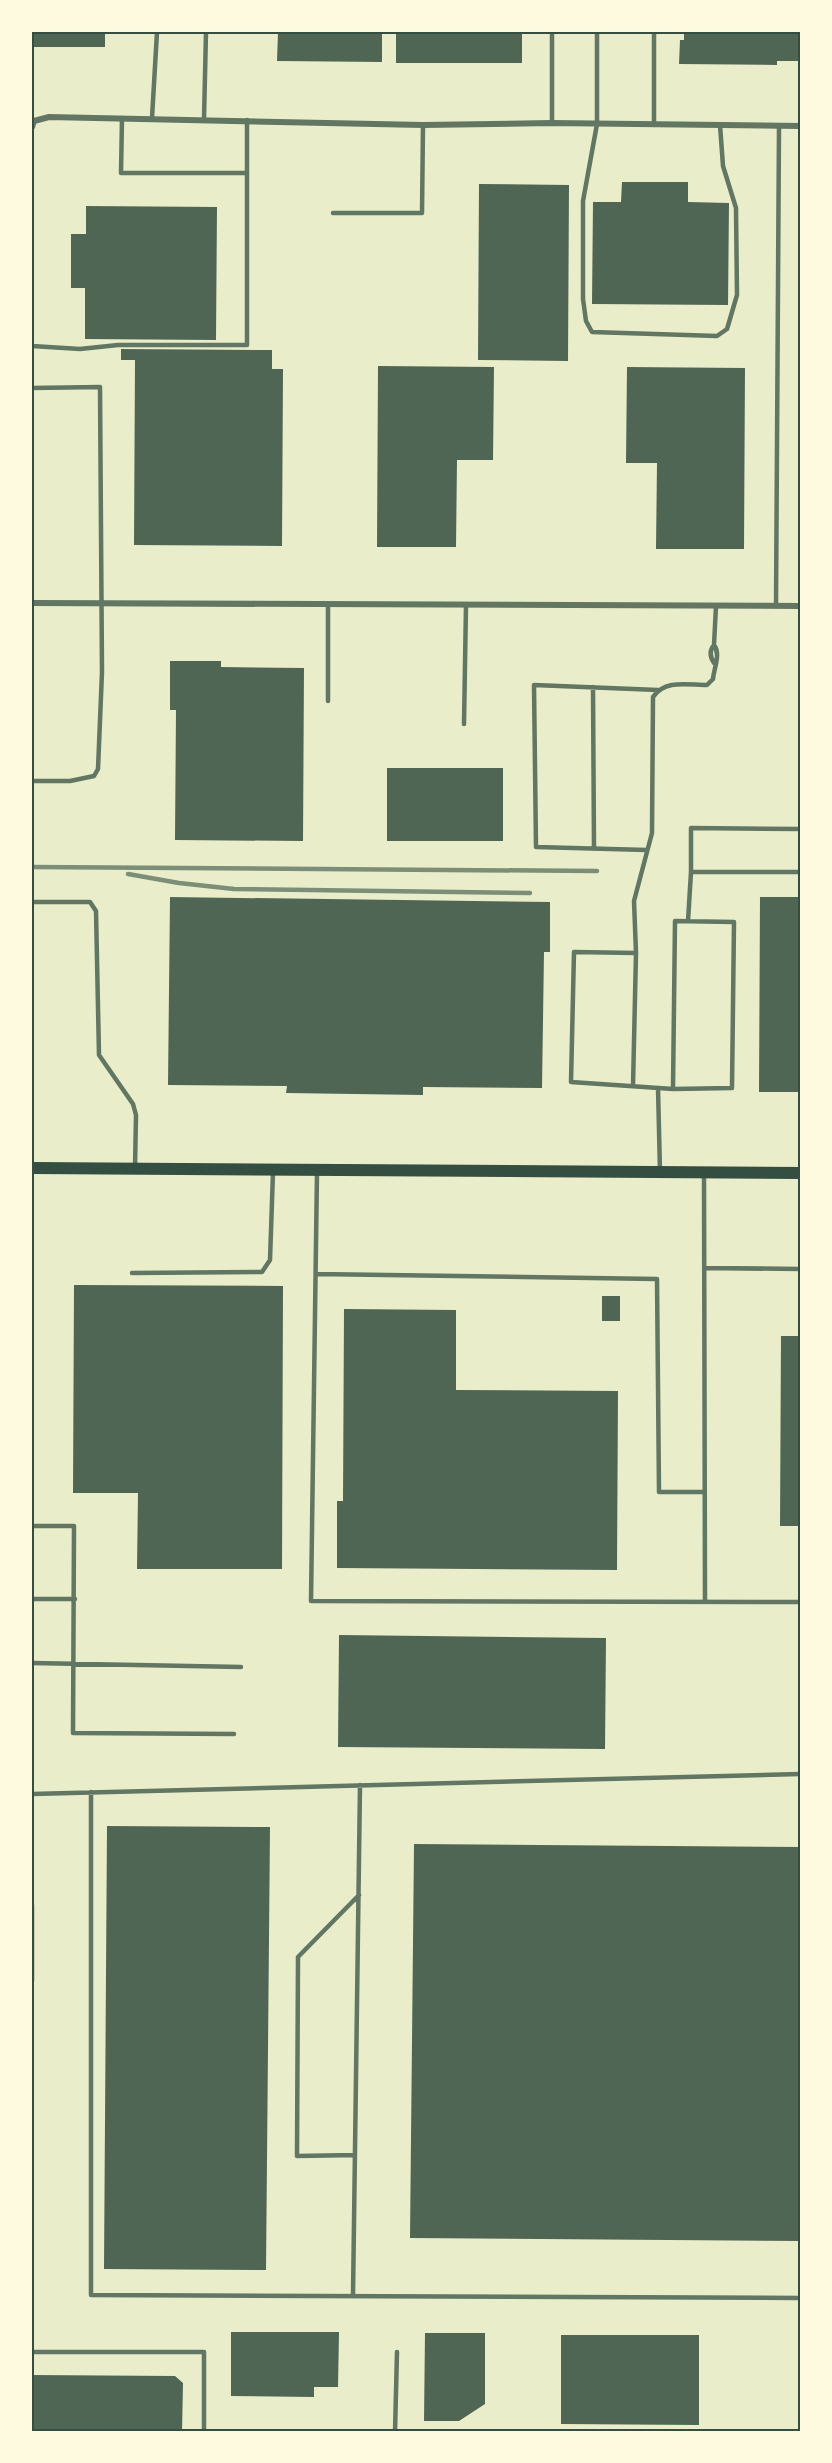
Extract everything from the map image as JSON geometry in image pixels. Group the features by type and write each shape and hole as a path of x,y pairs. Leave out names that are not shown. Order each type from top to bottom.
{"main road":[{"path":"32,1168 801,1173"}],"street":[{"path":"33,124 49,117 423,125 552,123 801,126"},
{"path":"32,603 801,606"}],"lane":[{"path":"152,118 157,32"},
{"path":"204,119 206,32"},
{"path":"552,32 552,123"},
{"path":"597,32 597,124 587,168 583,201 583,299 586,321 592,332 717,336 727,329 737,295 736,208 723,166 720,125"},
{"path":"654,32 654,125"},
{"path":"122,118 121,173 247,173"},
{"path":"32,346 80,349 118,345 247,345 247,120"},
{"path":"333,213 422,213 423,125"},
{"path":"776,606 779,126"},
{"path":"32,388 100,387 101,603 98,769 94,776 70,781 32,781"},
{"path":"328,604 328,701"},
{"path":"464,724 466,605"},
{"path":"647,850 536,847 534,685 658,690 672,684 707,685 713,680 714,663 711,658 711,649 714,645 716,606"},
{"path":"593,687 594,849"},
{"path":"633,1086 636,953 634,901 652,833 653,697 658,690"},
{"path":"688,921 691,828 801,829"},
{"path":"691,872 801,872"},
{"path":"32,902 90,902 96,911 99,1055 133,1104 136,1115 135,1168"},
{"path":"636,953 574,952 571,1082 673,1089 732,1088 734,922 675,921 673,1089"},
{"path":"658,1088 660,1172"},
{"path":"132,1273 262,1272 270,1260 273,1169"},
{"path":"317,1170 311,1601 801,1602"},
{"path":"704,1173 705,1602"},
{"path":"704,1268 801,1269"},
{"path":"316,1274 657,1279 659,1492 704,1491"},
{"path":"32,1526 74,1526 73,1733 234,1734"},
{"path":"32,1599 75,1599"},
{"path":"32,1663 241,1667"},
{"path":"32,1794 801,1774"},
{"path":"353,2296 360,1785"},
{"path":"91,1792 91,2295 801,2298"},
{"path":"355,2155 297,2156 298,1957 359,1895"},
{"path":"32,1905 32,1981"},
{"path":"32,2352 204,2352 204,2432"},
{"path":"395,2432 396,2352"}],"building":[{"path":"32,32 105,32 105,47 32,47"},
{"path":"278,32 382,32 382,62 277,61"},
{"path":"396,32 522,32 522,63 396,63"},
{"path":"684,32 800,32 800,61 777,61 777,65 679,64 680,40 684,40"},
{"path":"622,182 688,182 688,202 729,203 728,305 592,304 593,202 621,202"},
{"path":"479,184 569,185 568,361 478,360"},
{"path":"86,206 217,207 216,340 85,339 85,288 71,288 71,234 86,234"},
{"path":"121,349 272,350 272,369 283,369 282,546 134,545 135,360 121,360"},
{"path":"378,366 494,367 493,460 457,460 456,547 377,547"},
{"path":"627,367 745,368 744,549 656,549 657,463 626,463"},
{"path":"170,661 221,661 221,667 304,668 303,841 175,840 176,710 170,710"},
{"path":"387,768 503,768 503,841 387,841"},
{"path":"170,897 550,902 550,952 544,952 542,1088 423,1087 423,1095 286,1093 287,1086 168,1085"},
{"path":"760,897 800,897 800,1092 759,1092"},
{"path":"74,1285 283,1286 282,1569 137,1569 138,1493 73,1493"},
{"path":"602,1296 620,1296 620,1321 602,1321"},
{"path":"344,1309 456,1310 456,1390 618,1391 617,1570 337,1568 337,1501 343,1501"},
{"path":"781,1336 800,1336 800,1526 780,1526"},
{"path":"339,1635 606,1638 605,1749 338,1747"},
{"path":"107,1826 270,1827 266,2270 104,2269"},
{"path":"414,1844 800,1847 800,2241 410,2238"},
{"path":"231,2332 339,2332 338,2387 314,2387 314,2397 231,2396"},
{"path":"425,2333 485,2333 485,2404 459,2421 424,2421"},
{"path":"561,2335 699,2335 699,2425 561,2424"},
{"path":"32,2375 175,2376 183,2383 182,2432 32,2432"}],"railway":[{"path":"32,867 597,871"},
{"path":"128,874 234,889 530,893"}]}
